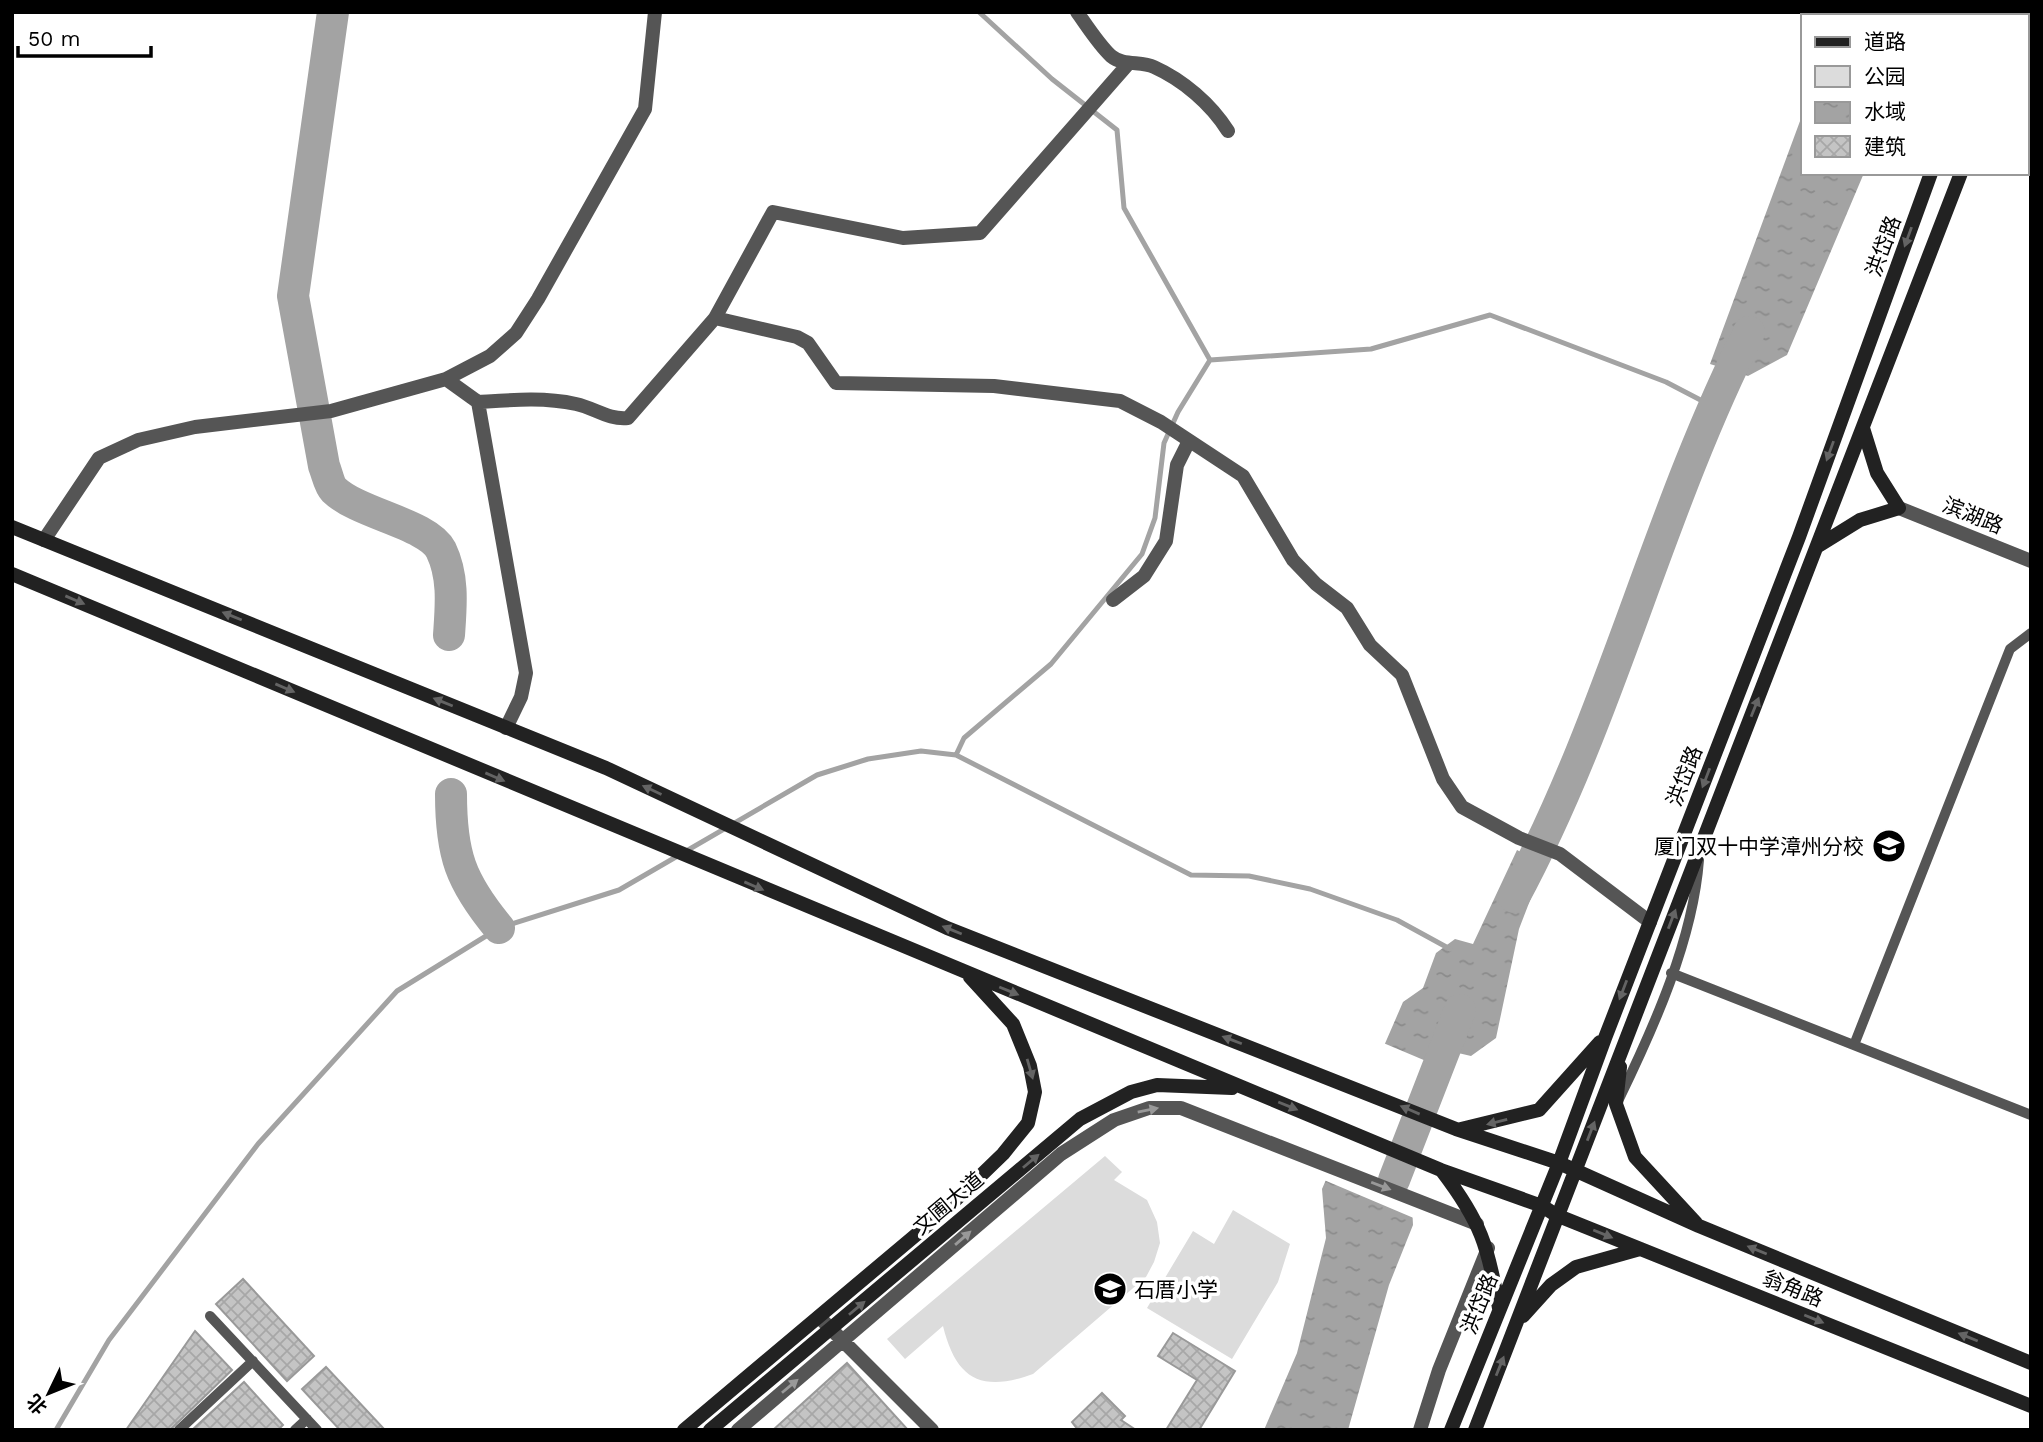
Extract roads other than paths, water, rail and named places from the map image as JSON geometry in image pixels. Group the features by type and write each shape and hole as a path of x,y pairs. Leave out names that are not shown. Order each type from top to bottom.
{"main road":[{"name":"洪岱路","path":"1451,1430 1559,1163 1799,537 1930,175"},
{"path":"1475,1430 1960,175"},
{"path":"1818,546 1860,520 1899,508 1877,473 1863,428"},
{"name":"翁角路","path":"12,527 606,768 947,928 1456,1129 1559,1163 1575,1173 1699,1226 2031,1363"},
{"name":"翁角路","path":"12,574 1441,1170 1542,1206 1556,1215 2031,1406"},
{"name":"文圃大道","path":"684,1430 942,1213 1003,1154 1028,1123 1035,1092 1030,1066 1013,1024 966,973"},
{"path":"1456,1129 1539,1110 1605,1038"},
{"path":"1622,1047 1616,1104 1635,1157 1699,1226"},
{"name":"文圃大道","path":"710,1430 1080,1118 1131,1092 1157,1085 1246,1089"},
{"path":"1441,1170 1468,1205 1488,1248 1499,1308"},
{"path":"1517,1322 1550,1285 1576,1267 1640,1248"}],"street":[{"path":"44,540 99,458 138,440 183,429 331,411 446,379 499,348 516,333 538,299 645,109 655,12"},
{"path":"1077,12 1112,57 1129,63 1152,65 1203,99 1217,113 1228,131"},
{"path":"446,379 478,402 538,398 578,405 614,419 628,418 715,317 773,212 903,238 980,233 1129,63"},
{"path":"715,317 808,342 836,383 994,386 1120,401 1161,422 1243,476 1293,560 1316,584 1347,608 1370,645 1402,676 1443,779 1462,807 1519,838 1560,854 1650,922"},
{"path":"478,402 526,673 521,697 506,728"},
{"path":"1113,600 1144,576 1166,541 1177,465 1186,439"},
{"name":"滨湖路","path":"1899,508 2031,561"},
{"path":"738,1430 1061,1154 1083,1137 1114,1120 1149,1108 1181,1108 1477,1224"},
{"path":"1420,1430 1439,1370 1488,1248"},
{"path":"819,1317 833,1328 932,1430"}],"lane":[{"path":"1854,1045 2010,649 2031,632"},
{"path":"1616,1104 1640,1056 1689,927 1701,843"},
{"path":"1671,973 2031,1115"},
{"path":"210,1315 317,1430"},
{"path":"179,1430 253,1361"},
{"path":"295,1430 307,1419"}],"water":[{"path":"1841,12 1930,12 1930,14 1840,14"},
{"path":"1801,118 1801,175 1863,175 1787,355 1748,376 1710,364"},
{"path":"1517,850 1544,864 1519,929 1496,1038 1471,1056 1441,1049 1408,1124 1413,1225 1389,1285 1348,1430 1264,1430 1297,1353 1326,1238 1322,1189 1403,1002 1423,988 1436,953 1455,939 1473,944"}],"waterway":[{"path":"333,12 293,296 324,466 332,488 345,498 422,533 441,550 450,581 449,635"},
{"path":"956,755 964,738 1051,664 1142,554 1155,518 1164,443 1178,412 1210,360 1124,208 1117,130 1052,79 979,12"},
{"path":"1210,360 1371,349 1490,315 1666,382 1712,406"},
{"path":"1514,897 1579,758 1687,472 1716,401 1749,332"},
{"path":"56,1430 109,1340 258,1144 397,991 499,928 619,890 817,775 868,759 921,751 956,755 1191,875 1249,876 1310,889 1397,920 1450,949"},
{"path":"451,794 453,834 460,866 475,896 499,928"},
{"path":"1394,1180 1460,1010"}],"place":[{"name":"厦门双十中学漳州分校","path":"1889,846"},
{"name":"石厝小学","path":"1110,1289"}]}
